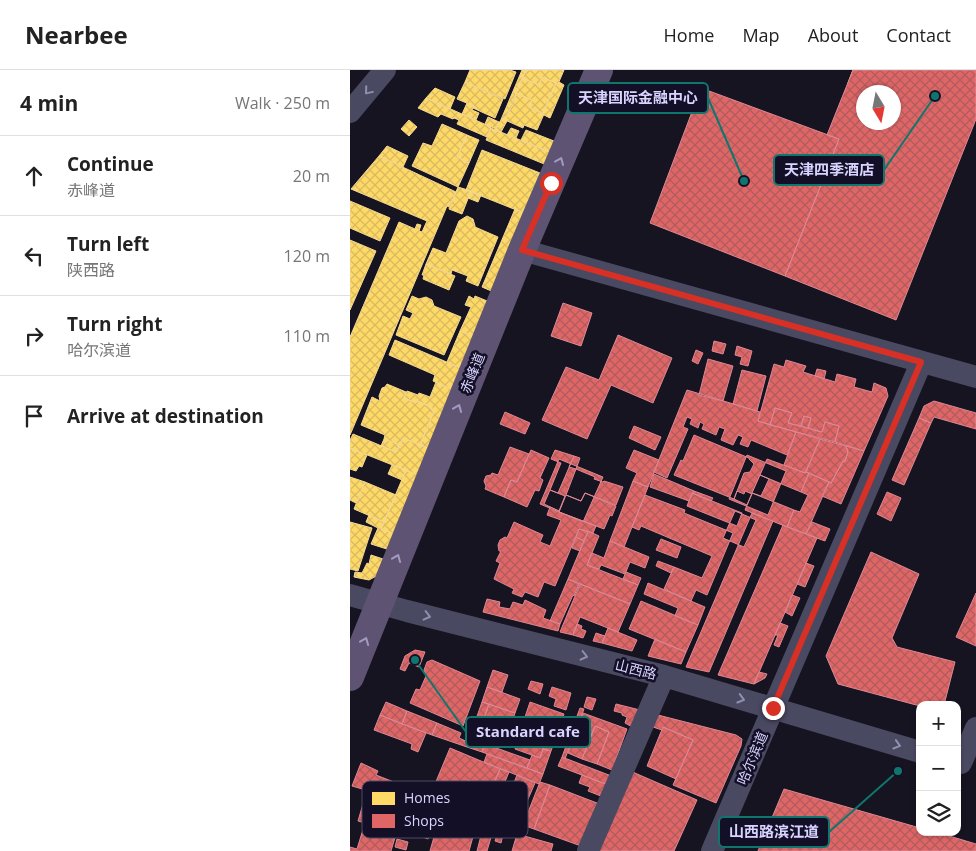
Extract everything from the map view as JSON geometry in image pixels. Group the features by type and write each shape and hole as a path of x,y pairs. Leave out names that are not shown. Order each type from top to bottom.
{"main road":[{"name":"赤峰道","path":"350,677 522,250 599,70"}],"street":[{"path":"350,112 385,70"},
{"path":"522,250 976,377"},
{"name":"哈尔滨道","path":"712,851 921,362"},
{"name":"山西路","path":"350,595 664,676 916,751"},
{"path":"588,851 664,676"},
{"path":"965,764 976,728"}],"building: Homes":[{"path":"470,70 510,70 516,72 505,99 465,82"},
{"path":"522,70 526,70 505,120 507,121 501,132 495,130 500,122"},
{"path":"526,70 564,70 558,84 542,77 539,85 522,78"},
{"path":"853,70 976,70 976,100 964,130 901,104 901,85 856,86 848,83"},
{"path":"542,77 556,83 543,113 529,107 532,100 516,93 522,78 539,85"},
{"path":"465,82 503,99 495,118 457,99"},
{"path":"559,82 564,85 550,118 543,113 556,83 558,84"},
{"path":"435,88 455,97 450,109 426,98"},
{"path":"516,93 532,100 529,107 544,114 537,130 524,125 523,128 505,120"},
{"path":"426,98 491,127 487,137 457,124 459,120 441,114 438,117 418,108"},
{"path":"467,103 474,106 472,110 479,113 476,120 462,114"},
{"path":"488,117 499,122 496,129 485,124"},
{"path":"409,120 417,127 409,136 401,129"},
{"path":"442,124 467,135 457,157 469,163 458,187 412,166 423,143 432,146"},
{"path":"491,128 554,154 549,166 486,140"},
{"path":"511,128 519,131 516,138 507,135"},
{"path":"526,130 559,143 554,154 521,140"},
{"path":"467,135 479,140 469,163 457,157"},
{"path":"387,146 408,156 403,167 379,156"},
{"path":"482,150 545,175 529,215 466,190"},
{"path":"379,156 456,192 449,207 447,206 350,435 350,337 399,222 415,229 417,224 421,225 419,231 422,232 427,221 351,189"},
{"path":"458,187 471,191 462,214 449,209"},
{"path":"471,191 481,195 478,202 468,198"},
{"path":"350,201 390,218 380,241 350,228"},
{"path":"515,209 529,215 496,293 482,287"},
{"path":"467,216 473,219 475,227 498,237 478,286 466,281 468,276 452,270 451,274 426,264 433,248 446,253 459,221"},
{"path":"350,240 376,251 350,310"},
{"path":"426,264 455,276 449,290 423,279 424,275 422,275"},
{"path":"412,296 419,299 426,297 432,300 434,306 461,317 444,355 396,335 403,316 410,319 413,313 406,310"},
{"path":"469,296 474,299 475,296 492,303 477,338 460,331 471,307 465,305"},
{"path":"460,331 477,338 463,369 447,362"},
{"path":"395,340 463,369 455,391 433,381 435,375 389,355"},
{"path":"436,382 455,391 431,449 420,445 434,411 431,409 432,407 404,398 407,391 430,397"},
{"path":"387,384 406,392 404,398 432,407 431,409 434,411 420,445 403,438 400,445 384,439 385,435 361,425 372,397 380,401 379,396 382,388"},
{"path":"353,434 396,452 403,438 431,449 420,476 350,448 350,440"},
{"path":"384,439 400,445 396,452 381,446"},
{"path":"350,448 367,455 362,467 359,466 356,471 350,469"},
{"path":"392,465 406,470 402,480 388,474"},
{"path":"406,470 420,476 395,534 381,529"},
{"path":"350,477 365,482 356,503 350,500"},
{"path":"365,482 396,495 384,522 354,509"},
{"path":"369,515 384,522 381,529 395,534 390,550 371,544 378,528 366,522"},
{"path":"350,522 372,528 358,571 350,569"},
{"path":"371,555 386,560 380,574 369,580 354,577 355,572 362,573 367,563 369,564"}],"building: Shops":[{"path":"853,70 976,70 976,119 896,320 785,276 839,139 827,135"},
{"path":"701,88 839,139 785,276 650,223"},
{"path":"563,303 592,313 581,346 551,336"},
{"path":"618,335 672,358 653,403 611,385 587,439 542,420 566,367 599,380"},
{"path":"714,341 726,344 723,354 712,351"},
{"path":"737,346 752,351 748,366 740,364 742,357 735,355"},
{"path":"696,350 703,353 698,364 692,361"},
{"path":"708,359 733,366 723,401 699,395"},
{"path":"786,360 806,366 803,372 835,382 837,374 856,379 854,387 872,392 874,383 886,388 888,396 864,451 835,442 839,426 825,422 822,432 808,428 811,418 804,416 801,426 788,423 792,413 775,408 770,425 758,421 774,364 784,367"},
{"path":"817,369 826,371 824,379 815,376"},
{"path":"742,370 766,376 757,411 733,404"},
{"path":"687,390 760,412 758,421 796,432 787,455 751,440 748,447 740,444 743,437 738,435 733,445 721,440 725,429 719,427 716,435 702,429 704,424 700,422 698,428 690,424 692,419 687,417 683,427 688,429 667,478 654,472"},
{"path":"934,401 976,413 976,429 934,417 931,423 919,418 924,406"},
{"path":"775,408 792,413 788,423 822,432 825,422 839,426 835,442 770,425"},
{"path":"505,412 530,423 525,434 500,424"},
{"path":"804,416 811,418 808,428 801,426"},
{"path":"919,418 931,423 904,485 892,480"},
{"path":"634,426 661,437 655,450 629,438"},
{"path":"796,432 820,439 805,473 784,465"},
{"path":"694,435 749,458 754,464 750,472 744,473 734,499 674,475 681,460 683,461"},
{"path":"820,439 846,446 848,452 845,461 843,461 831,483 806,472"},
{"path":"846,446 864,451 841,504 822,496 829,482 831,483 843,461 845,461 848,452"},
{"path":"510,447 529,454 517,482 511,480 504,497 485,489 484,481 486,476 492,473 498,475"},
{"path":"531,450 549,458 540,478 543,480 539,491 535,490 527,507 504,497 511,480 517,482"},
{"path":"555,450 574,456 558,493 550,490 561,463 551,459"},
{"path":"634,450 659,460 648,487 633,481 637,473 626,468"},
{"path":"747,455 786,471 768,515 729,499"},
{"path":"574,456 580,458 576,469 569,467"},
{"path":"559,459 603,477 583,522 540,504"},
{"path":"767,459 809,473 801,492 760,475"},
{"path":"576,469 595,477 594,479 623,487 616,505 585,493 581,501 566,495"},
{"path":"809,473 829,482 806,534 787,527 794,510 800,512 808,495 801,492"},
{"path":"654,474 694,491 689,501 650,487"},
{"path":"760,475 769,479 761,496 752,493"},
{"path":"633,481 648,487 624,547 610,541"},
{"path":"550,490 565,496 559,511 544,504"},
{"path":"694,491 713,498 711,501 692,493"},
{"path":"737,491 744,494 745,491 752,494 747,505 734,499"},
{"path":"887,492 901,498 891,521 877,514"},
{"path":"585,493 616,506 604,529 559,512 566,495 581,501"},
{"path":"692,493 742,513 737,526 687,506"},
{"path":"752,493 794,510 787,527 745,510"},
{"path":"645,495 685,510 684,513 733,533 707,595 696,590 691,601 664,589 674,567 702,578 712,556 641,526 639,530 632,527"},
{"path":"550,507 596,526 593,533 579,529 555,586 544,582 538,597 525,592 522,597 512,593 514,589 494,579 500,563 496,561 501,551 499,551 498,545 500,540 505,537 507,538 514,522 543,535 540,542 550,546 561,520 547,515"},
{"path":"735,511 756,520 744,547 723,538"},
{"path":"752,513 773,521 709,672 686,667"},
{"path":"812,522 830,529 825,541 806,534"},
{"path":"783,525 817,538 754,684 718,675"},
{"path":"579,529 588,532 584,541 576,537"},
{"path":"588,531 599,536 587,565 638,585 630,604 568,579"},
{"path":"576,537 584,541 580,551 572,548"},
{"path":"661,539 681,547 677,558 656,550"},
{"path":"610,541 649,557 645,568 630,562 625,574 601,565 599,569 587,565 592,553 604,558"},
{"path":"871,552 919,574 892,638 897,647 955,662 945,701 916,701 916,705 838,684 826,656"},
{"path":"658,561 674,567 671,573 656,566"},
{"path":"806,563 814,566 805,587 797,584"},
{"path":"626,572 641,578 638,585 623,579"},
{"path":"568,579 579,584 560,624 550,621"},
{"path":"648,583 705,607 698,625 675,616 678,608 644,594"},
{"path":"580,584 630,604 618,632 580,617 573,635 560,632"},
{"path":"976,593 976,646 956,637"},
{"path":"792,595 800,598 792,616 785,612"},
{"path":"487,599 500,602 499,607 510,609 513,602 523,605 525,600 546,610 543,618 560,624 558,631 483,612"},
{"path":"641,601 698,625 686,652 629,629"},
{"path":"780,623 788,626 779,647 774,645 778,635 775,635"},
{"path":"577,624 586,631 583,638 573,635"},
{"path":"608,628 637,640 632,651 602,643"},
{"path":"596,633 605,636 602,643 593,641"},
{"path":"655,639 686,652 681,664 648,656"},
{"path":"415,650 425,652 419,667 409,663 405,671 400,669 405,656"},
{"path":"432,660 480,681 463,726 410,703 416,689 420,690 426,676 424,670 427,662"},
{"path":"493,670 508,675 502,692 487,687"},
{"path":"759,672 767,674 765,678 754,684"},
{"path":"531,681 543,684 540,694 528,689"},
{"path":"487,687 520,699 515,713 482,702"},
{"path":"552,687 571,693 566,710 554,706 556,699 549,696"},
{"path":"587,697 596,699 592,710 584,707"},
{"path":"386,702 407,711 402,724 380,715"},
{"path":"482,702 489,704 481,727 474,725"},
{"path":"530,702 564,714 559,729 525,717"},
{"path":"489,704 515,713 504,746 486,740 482,752 467,747 474,725 481,727"},
{"path":"616,704 644,711 636,729 625,723 627,717 622,715 622,713 614,711"},
{"path":"580,708 584,709 565,759 562,757"},
{"path":"407,711 437,723 432,735 402,724"},
{"path":"583,713 627,729 612,770 597,764 609,732 595,726 582,759 568,753"},
{"path":"654,714 736,735 742,739 741,746 716,803 673,785 693,740 663,727 662,730 650,726"},
{"path":"380,715 426,733 418,752 411,749 412,744 374,730"},
{"path":"525,717 551,726 540,758 515,749"},
{"path":"437,723 461,733 459,738 468,742 467,747 432,735"},
{"path":"551,726 559,729 551,751 543,749"},
{"path":"595,726 609,732 597,764 582,759"},
{"path":"663,727 693,740 676,779 647,766"},
{"path":"485,744 530,760 527,768 482,752"},
{"path":"450,748 500,769 495,781 436,781"},
{"path":"543,749 551,751 543,774 527,768 532,755 540,758"},
{"path":"487,754 543,774 539,784 484,762"},
{"path":"562,757 614,777 611,786 558,766"},
{"path":"361,763 378,771 376,775 391,781 362,781 362,789 352,786"},
{"path":"500,769 509,772 505,781 495,781"},
{"path":"628,770 697,800 674,851 592,851"},
{"path":"517,775 535,783 528,799 528,781 515,781"},
{"path":"582,775 611,786 606,798 588,791 590,787 579,783"},
{"path":"540,782 550,785 534,829 528,827 528,812"},
{"path":"550,785 597,803 581,846 534,829"},
{"path":"784,789 916,827 916,836 949,836 976,844 976,851 758,851"},
{"path":"362,807 362,822 358,821"},
{"path":"362,833 362,838 395,838 391,851 350,851 350,847 357,849"},
{"path":"528,837 553,844 551,851 512,851 516,838"},
{"path":"434,838 473,838 469,851 430,851"},
{"path":"480,838 491,838 487,851 477,851"},
{"path":"496,838 502,838 501,843 495,841"},
{"path":"397,839 408,842 406,850 395,847"}],"place":[{"name":"天津四季酒店","path":"935,96"},
{"name":"天津国际金融中心","path":"744,181"},
{"name":"Standard cafe","path":"415,660"},
{"name":"山西路滨江道","path":"898,771"}],"route":[{"path":"551,183 522,250 921,362 773,708"}]}
